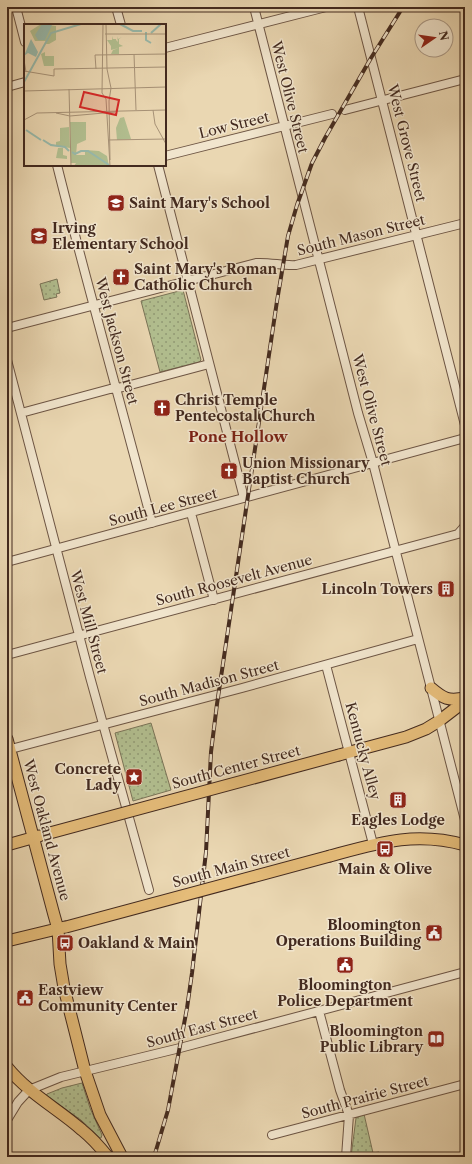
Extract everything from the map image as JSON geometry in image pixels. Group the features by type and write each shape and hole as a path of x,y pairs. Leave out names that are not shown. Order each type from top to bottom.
{"main road":[{"path":"431,688 446,699 456,700 465,698"},
{"name":"South Center Street","path":"7,845 406,737 426,729 465,701"},
{"name":"West Oakland Avenue","path":"8,746 33,837 62,928 60,964 64,988 89,1086 102,1120 122,1157"},
{"name":"South Main Street","path":"7,941 62,928 373,844 410,838 428,838 465,845"},
{"path":"7,1067 29,1090 82,1129 108,1157"}],"street":[{"path":"16,7 24,38"},
{"path":"116,7 121,24"},
{"name":"West Olive Street","path":"254,7 465,820"},
{"path":"166,48 326,7"},
{"name":"West Grove Street","path":"358,7 465,425"},
{"path":"346,110 465,80"},
{"path":"7,87 24,82"},
{"name":"Low Street","path":"166,156 332,114"},
{"name":"West Jackson Street","path":"57,166 152,523"},
{"path":"158,166 244,498"},
{"name":"South Mason Street","path":"7,328 256,263 266,262 290,266 296,265 465,223"},
{"name":"West Mill Street","path":"7,360 79,636 149,890"},
{"path":"21,413 209,364"},
{"name":"South Lee Street","path":"7,562 56,550 465,438"},
{"path":"191,513 214,600"},
{"name":"South Roosevelt Avenue","path":"7,655 458,534 465,526"},
{"name":"South Madison Street","path":"8,746 104,724 418,639"},
{"name":"Kentucky Alley","path":"326,665 373,844"},
{"name":"South East Street","path":"29,1090 61,1077 180,1048 465,972"},
{"path":"319,1011 340,1090 349,1115 346,1157"},
{"name":"South Prairie Street","path":"272,1135 465,1084"},
{"path":"7,1120 18,1102 29,1090"}],"green space":[{"path":"57,279 60,293 56,294 57,297 44,300 40,284"},
{"path":"183,290 201,360 199,362 160,372 141,301"},
{"path":"151,723 171,790 133,801 115,733"},
{"path":"82,1083 90,1108 102,1135 101,1138 81,1120 46,1096 47,1094 62,1088"},
{"path":"364,1114 373,1153 379,1152 381,1157 351,1157 356,1118"}],"railway":[{"path":"154,1157 168,1110 187,1008 206,852 211,752 217,704 288,236 312,163 371,58 403,7"}],"place":[{"name":"Saint Mary's School","path":"116,203"},
{"name":"Irving Elementary School","path":"39,236"},
{"name":"Saint Mary's Roman Catholic Church","path":"121,277"},
{"name":"Christ Temple Pentecostal Church","path":"162,408"},
{"name":"Union Missionary Baptist Church","path":"229,471"},
{"name":"Lincoln Towers","path":"446,589"},
{"name":"Concrete Lady","path":"134,777"},
{"name":"Eagles Lodge","path":"398,800"},
{"name":"Main & Olive","path":"385,849"},
{"name":"Bloomington Operations Building","path":"434,933"},
{"name":"Oakland & Main","path":"65,943"},
{"name":"Bloomington Police Department","path":"345,965"},
{"name":"Eastview Community Center","path":"25,998"},
{"name":"Bloomington Public Library","path":"436,1039"}],"district":[{"name":"Pone Hollow","path":"238,437"}]}
